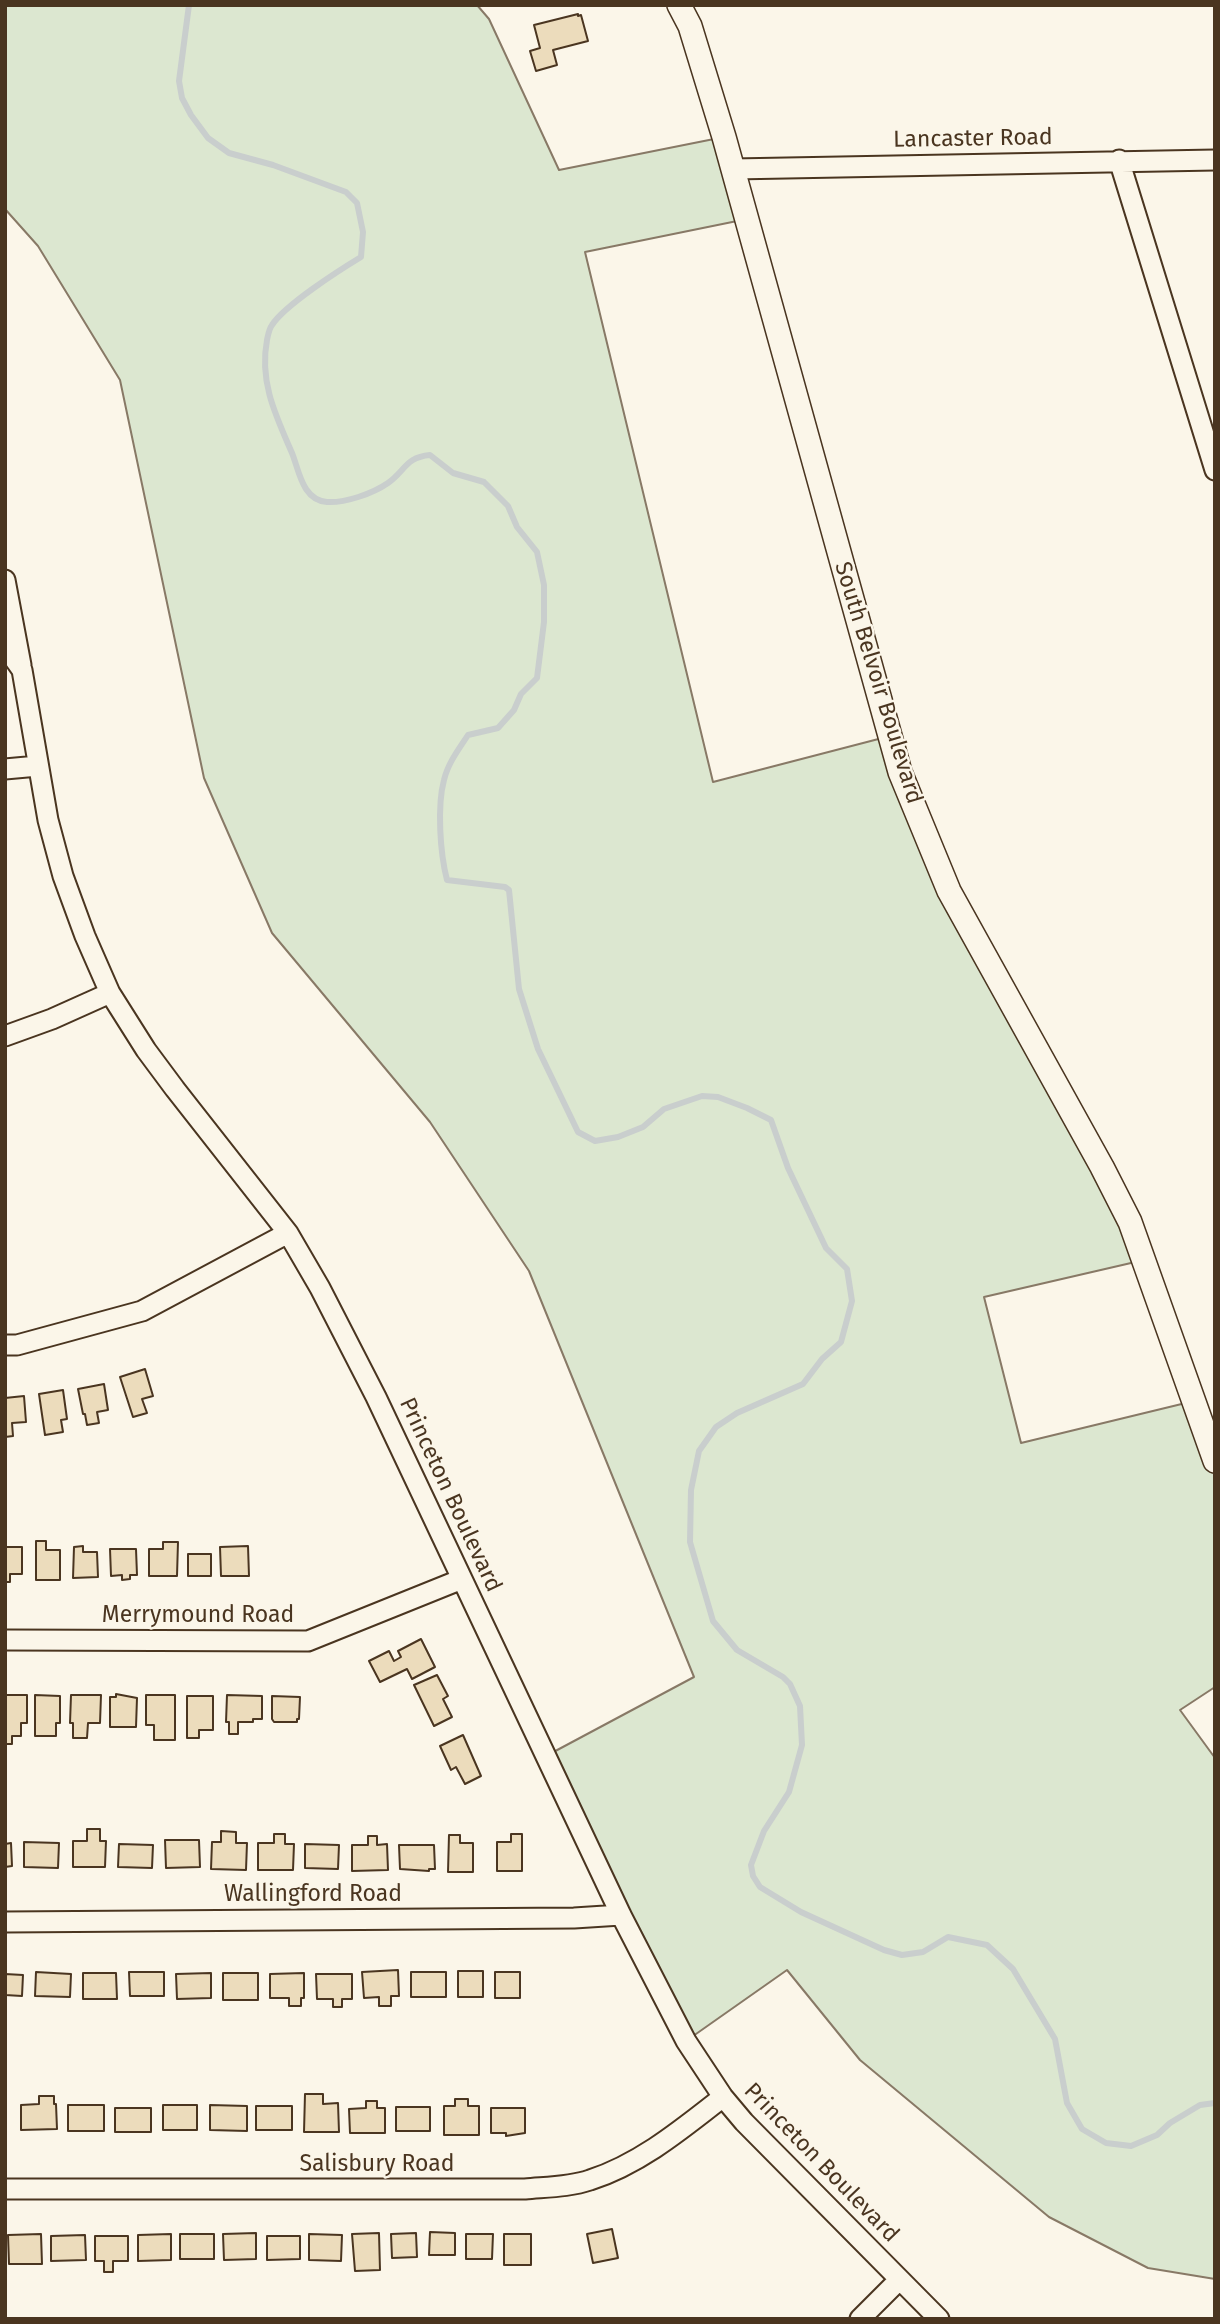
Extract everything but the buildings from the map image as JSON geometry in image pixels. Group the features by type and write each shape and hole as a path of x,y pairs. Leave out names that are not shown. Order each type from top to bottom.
{"street":[{"name":"South Belvoir Boulevard","path":"679,5 690,26 733,170 900,772 949,891 1130,1222 1215,1461"},
{"path":"1119,160 1214,461"},
{"name":"Lancaster Road","path":"733,170 1215,160"},
{"path":"5,580 22,670"},
{"name":"Princeton Boulevard","path":"5,646 22,670 38,766 62,876 110,993 146,1050 288,1233 320,1288 376,1397 621,1915 685,2041 723,2097 744,2122 939,2319"},
{"path":"5,769 38,766"},
{"path":"5,1035 52,1019 110,993"},
{"path":"5,1345 17,1345 142,1311 288,1233"},
{"name":"Merrymound Road","path":"5,1640 308,1641 462,1578"},
{"name":"Wallingford Road","path":"5,1922 574,1918 621,1915"},
{"name":"Salisbury Road","path":"5,2189 525,2189 589,2181 661,2145 723,2097"},
{"path":"860,2319 899,2280"}],"green space":[{"path":"5,5 477,5 489,19 559,170 724,137 747,219 585,252 713,782 890,736 900,772 1144,1260 984,1297 1021,1443 1194,1401 1215,1461 1215,1687 1180,1710 1215,1758 1215,2279 1148,2268 1049,2217 860,2060 787,1970 686,2041 546,1756 694,1677 529,1271 430,1122 272,933 204,778 120,380 38,246 5,209"}],"waterway":[{"path":"189,5 179,81 182,98 208,138 229,153 273,165 346,192 357,203 363,232 361,257 288,308 272,325 267,340 265,370 270,398 307,490 312,496 327,502 358,497 388,483 416,459 430,455 453,473 484,482 508,506 517,527 537,552 544,585 544,622 537,678 521,694 514,710 498,728 468,735 454,756 442,791 441,843 447,880 505,887 509,890 519,989 538,1049 578,1132 595,1141 618,1137 643,1127 664,1109 702,1096 718,1097 771,1120 788,1168 826,1248 847,1269 852,1301 841,1342 822,1359 803,1384 737,1413 716,1427 699,1451 691,1490 690,1542 713,1621 737,1650 783,1677 790,1684 800,1706 802,1745 789,1792 764,1831 751,1865 753,1876 760,1887 801,1912 884,1950 902,1955 923,1952 948,1937 987,1945 1013,1969 1055,2039 1067,2103 1082,2129 1106,2143 1131,2146 1157,2135 1170,2123 1200,2105 1215,2103"}]}
